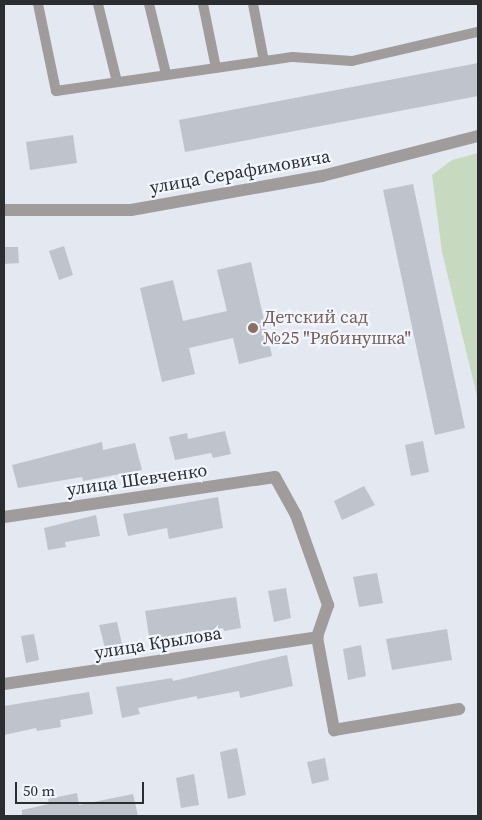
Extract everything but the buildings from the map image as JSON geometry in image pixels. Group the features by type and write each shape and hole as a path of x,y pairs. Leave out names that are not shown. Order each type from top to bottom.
{"street":[{"name":"улица Серафимовича","path":"4,210 131,210 322,176 478,136"},
{"name":"улица Шевченко","path":"4,517 275,477 284,489 296,515 328,605 317,637"},
{"name":"улица Крылова","path":"4,684 317,637"},
{"path":"317,637 334,730 459,709"}],"lane":[{"path":"38,4 56,91 293,56 352,61 478,32"},
{"path":"98,4 117,82"},
{"path":"150,4 166,74"},
{"path":"203,4 216,68"},
{"path":"253,4 264,61"}],"green space":[{"path":"478,153 478,400 442,252 432,175 452,160"}],"place":[{"name":"Детский сад №25 \"Рябинушка\"","path":"253,328"}]}
